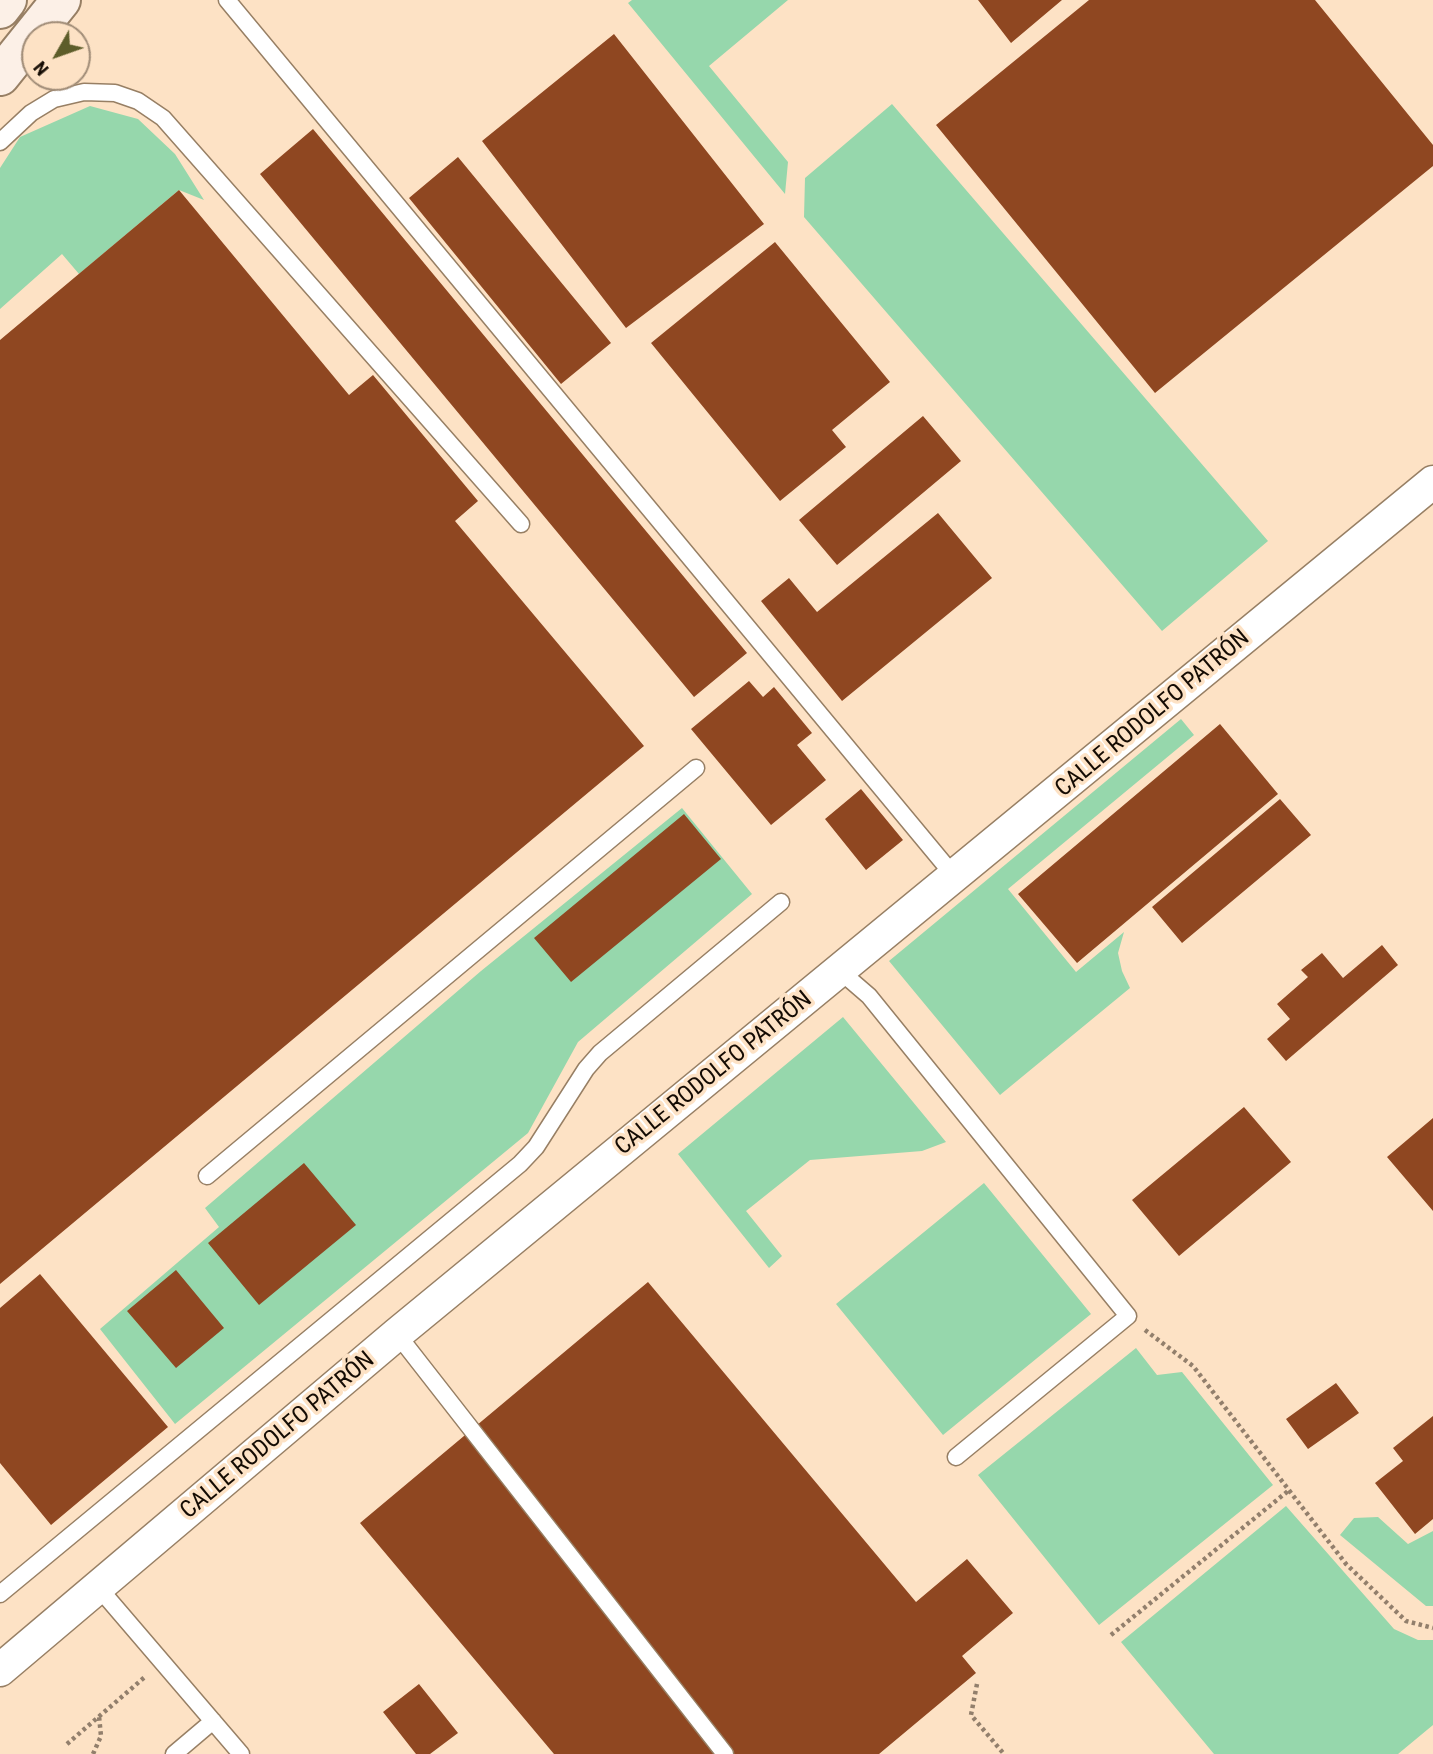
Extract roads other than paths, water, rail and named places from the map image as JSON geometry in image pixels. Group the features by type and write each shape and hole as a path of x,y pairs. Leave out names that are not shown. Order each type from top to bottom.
{"main road":[{"path":"0,9 7,0"},
{"path":"0,76 61,0"}],"street":[{"name":"CALLE RODOLFO PATRÓN","path":"0,1670 397,1334 1433,482"}],"lane":[{"path":"227,0 955,877"},
{"path":"0,142 42,106 54,99 84,92 115,93 138,101 163,118 521,524"},
{"path":"207,1176 696,768"},
{"path":"0,1594 520,1164 536,1147 586,1069 600,1053 782,902"},
{"path":"839,971 869,996 1128,1316 956,1457"},
{"path":"397,1334 725,1754"},
{"path":"99,1587 241,1754"},
{"path":"174,1754 213,1721"}]}
